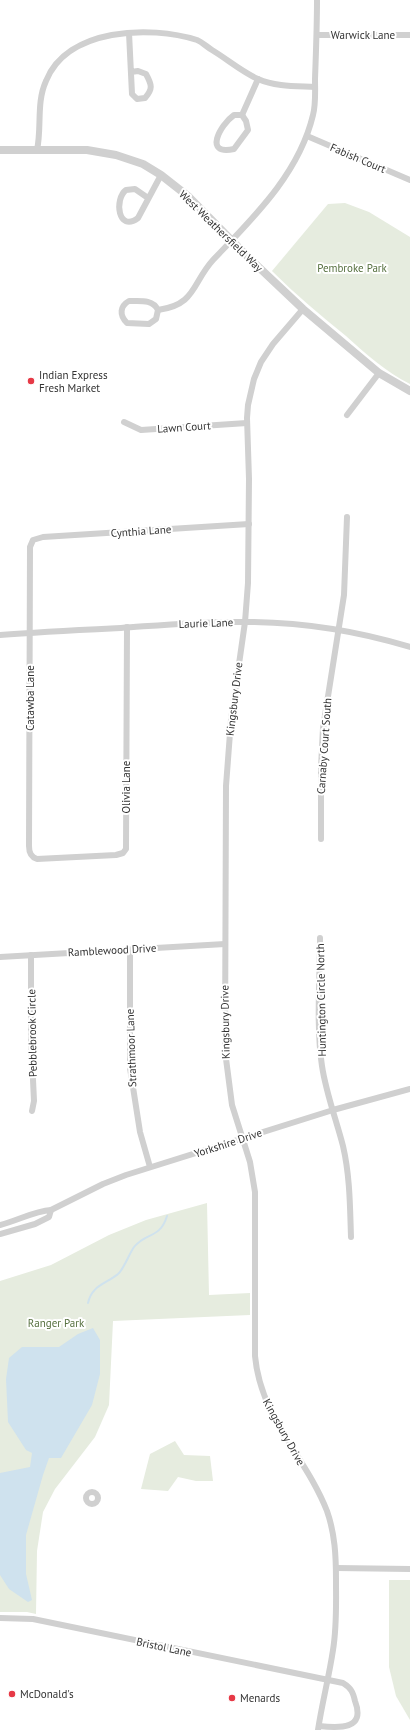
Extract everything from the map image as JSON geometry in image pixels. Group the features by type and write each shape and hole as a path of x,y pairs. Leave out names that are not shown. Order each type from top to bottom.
{"street":[{"path":"158,310 176,306 187,299 207,268 262,207 286,177 307,136 314,114 317,0"},
{"path":"37,150 39,139 40,97 46,80 60,59 78,46 104,37 129,33 172,34 198,41 258,79 284,86 315,87"},
{"path":"129,33 132,94 137,99 145,98 150,92 151,83 146,74 138,71 131,72"},
{"name":"Warwick Lane","path":"317,35 410,35"},
{"path":"242,115 258,79"},
{"path":"242,115 248,130 234,149 221,149 217,144 216,137 226,121 234,116 242,115"},
{"name":"Fabish Court","path":"307,136 410,180"},
{"name":"West Weathersfield Way","path":"0,150 87,150 116,155 142,164 161,175 189,197 303,309 379,373 410,391"},
{"path":"148,198 135,189 126,190 121,197 119,209 120,216 126,220 136,220 138,218 161,175"},
{"path":"129,301 153,303 158,310 156,319 149,324 131,324 121,316 122,307 129,301"},
{"name":"Kingsbury Drive","path":"303,309 273,344 261,362 250,392 247,412 249,466 248,583 245,622 234,694 227,760 225,809 225,1063 232,1105 252,1173 255,1198 254,1351 258,1378 270,1411 310,1479 327,1512 335,1547 335,1629 328,1680 318,1728"},
{"path":"347,415 379,373"},
{"name":"Lawn Court","path":"124,422 141,430 247,423"},
{"name":"Carnaby Court South","path":"320,839 321,768 324,728 339,630 345,576 347,517"},
{"name":"Cynthia Lane","path":"33,540 43,537 249,524"},
{"name":"Catawba Lane","path":"31,856 29,846 30,547 33,540"},
{"name":"Laurie Lane","path":"0,635 205,622 245,622 290,624 339,630 410,647"},
{"name":"Olivia Lane","path":"31,856 37,859 116,855 123,853 126,849 127,627"},
{"name":"Huntington Circle North","path":"320,938 320,1052 324,1076 347,1171 351,1237"},
{"name":"Ramblewood Drive","path":"0,956 225,944"},
{"name":"Strathmoor Lane","path":"130,950 130,1068 140,1132 150,1168"},
{"name":"Pebblebrook Circle","path":"31,955 31,1037 34,1101 32,1111"},
{"name":"Yorkshire Drive","path":"0,1225 44,1210 51,1210 103,1184 150,1168 333,1110 410,1089"},
{"name":"Yorkshire Drive","path":"0,1234 35,1224 49,1217 51,1210"},
{"path":"336,1568 410,1569"},
{"name":"Bristol Lane","path":"0,1618 33,1619 328,1680 351,1688 358,1709 358,1715 352,1724 346,1726 318,1728"}],"green space":[{"name":"Pembroke Park","path":"345,203 369,212 410,237 410,384 384,368 369,356 272,271 328,204"},
{"name":"Ranger Park","path":"207,1203 209,1295 250,1293 250,1315 113,1321 109,1405 95,1437 55,1489 43,1512 37,1551 36,1614 27,1612 0,1612 0,1281 51,1265 109,1235 146,1220"},
{"path":"175,1441 184,1455 210,1456 213,1481 196,1481 178,1477 168,1491 141,1489 150,1454"},
{"path":"389,1580 410,1580 410,1720 396,1696 389,1667"}],"water":[{"path":"93,1328 100,1340 100,1374 92,1405 61,1458 49,1458 43,1475 26,1535 26,1574 32,1600 28,1602 9,1589 0,1575 0,1473 30,1467 32,1453 26,1450 8,1422 6,1379 9,1358 22,1347 59,1347 78,1334"}],"waterway":[{"path":"88,1303 93,1292 118,1274 134,1247 143,1239 157,1232 161,1228 167,1216"}],"place":[{"name":"Indian Express Fresh Market","path":"31,381"},
{"name":"McDonald's","path":"12,1694"},
{"name":"Menards","path":"232,1698"}]}
